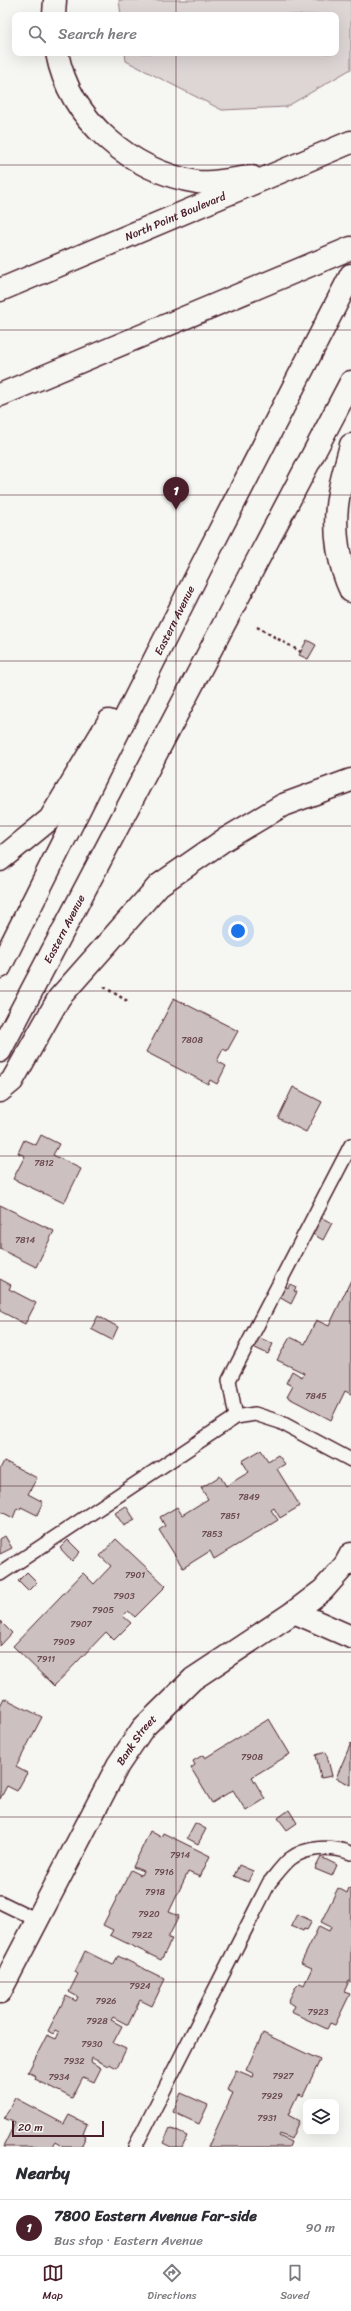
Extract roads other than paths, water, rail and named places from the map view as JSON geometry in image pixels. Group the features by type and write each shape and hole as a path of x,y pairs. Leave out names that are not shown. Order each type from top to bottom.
{"main road":[{"path":"54,12 55,0"},
{"path":"58,56 69,88 80,106 106,139 125,153 160,171 198,182 275,174"},
{"name":"North Point Boulevard","path":"0,290 351,142"},
{"path":"1,395 351,248"},
{"name":"Eastern Avenue","path":"0,967 201,567 351,275"},
{"name":"Eastern Avenue","path":"0,1051 351,382"},
{"path":"351,445 337,506 338,548 345,579 351,591"},
{"path":"0,860 50,820 201,567"},
{"path":"0,1091 12,1081 59,998 160,885 224,840 283,805 351,780"},
{"name":"Bank Street","path":"0,1992 118,1765 143,1728 193,1679 294,1612 323,1590 345,1565 351,1554"},
{"path":"294,1612 351,1637"}],"lane":[{"path":"236,1417 229,1380 351,1145"},
{"path":"0,1574 236,1417 255,1414 280,1422 351,1460"},
{"path":"135,2147 269,1883 291,1859 316,1848 341,1849 351,1853"},
{"path":"0,1902 37,1920"}],"place":[{"name":"7800 Eastern Avenue Far-side","path":"176,510"}]}
